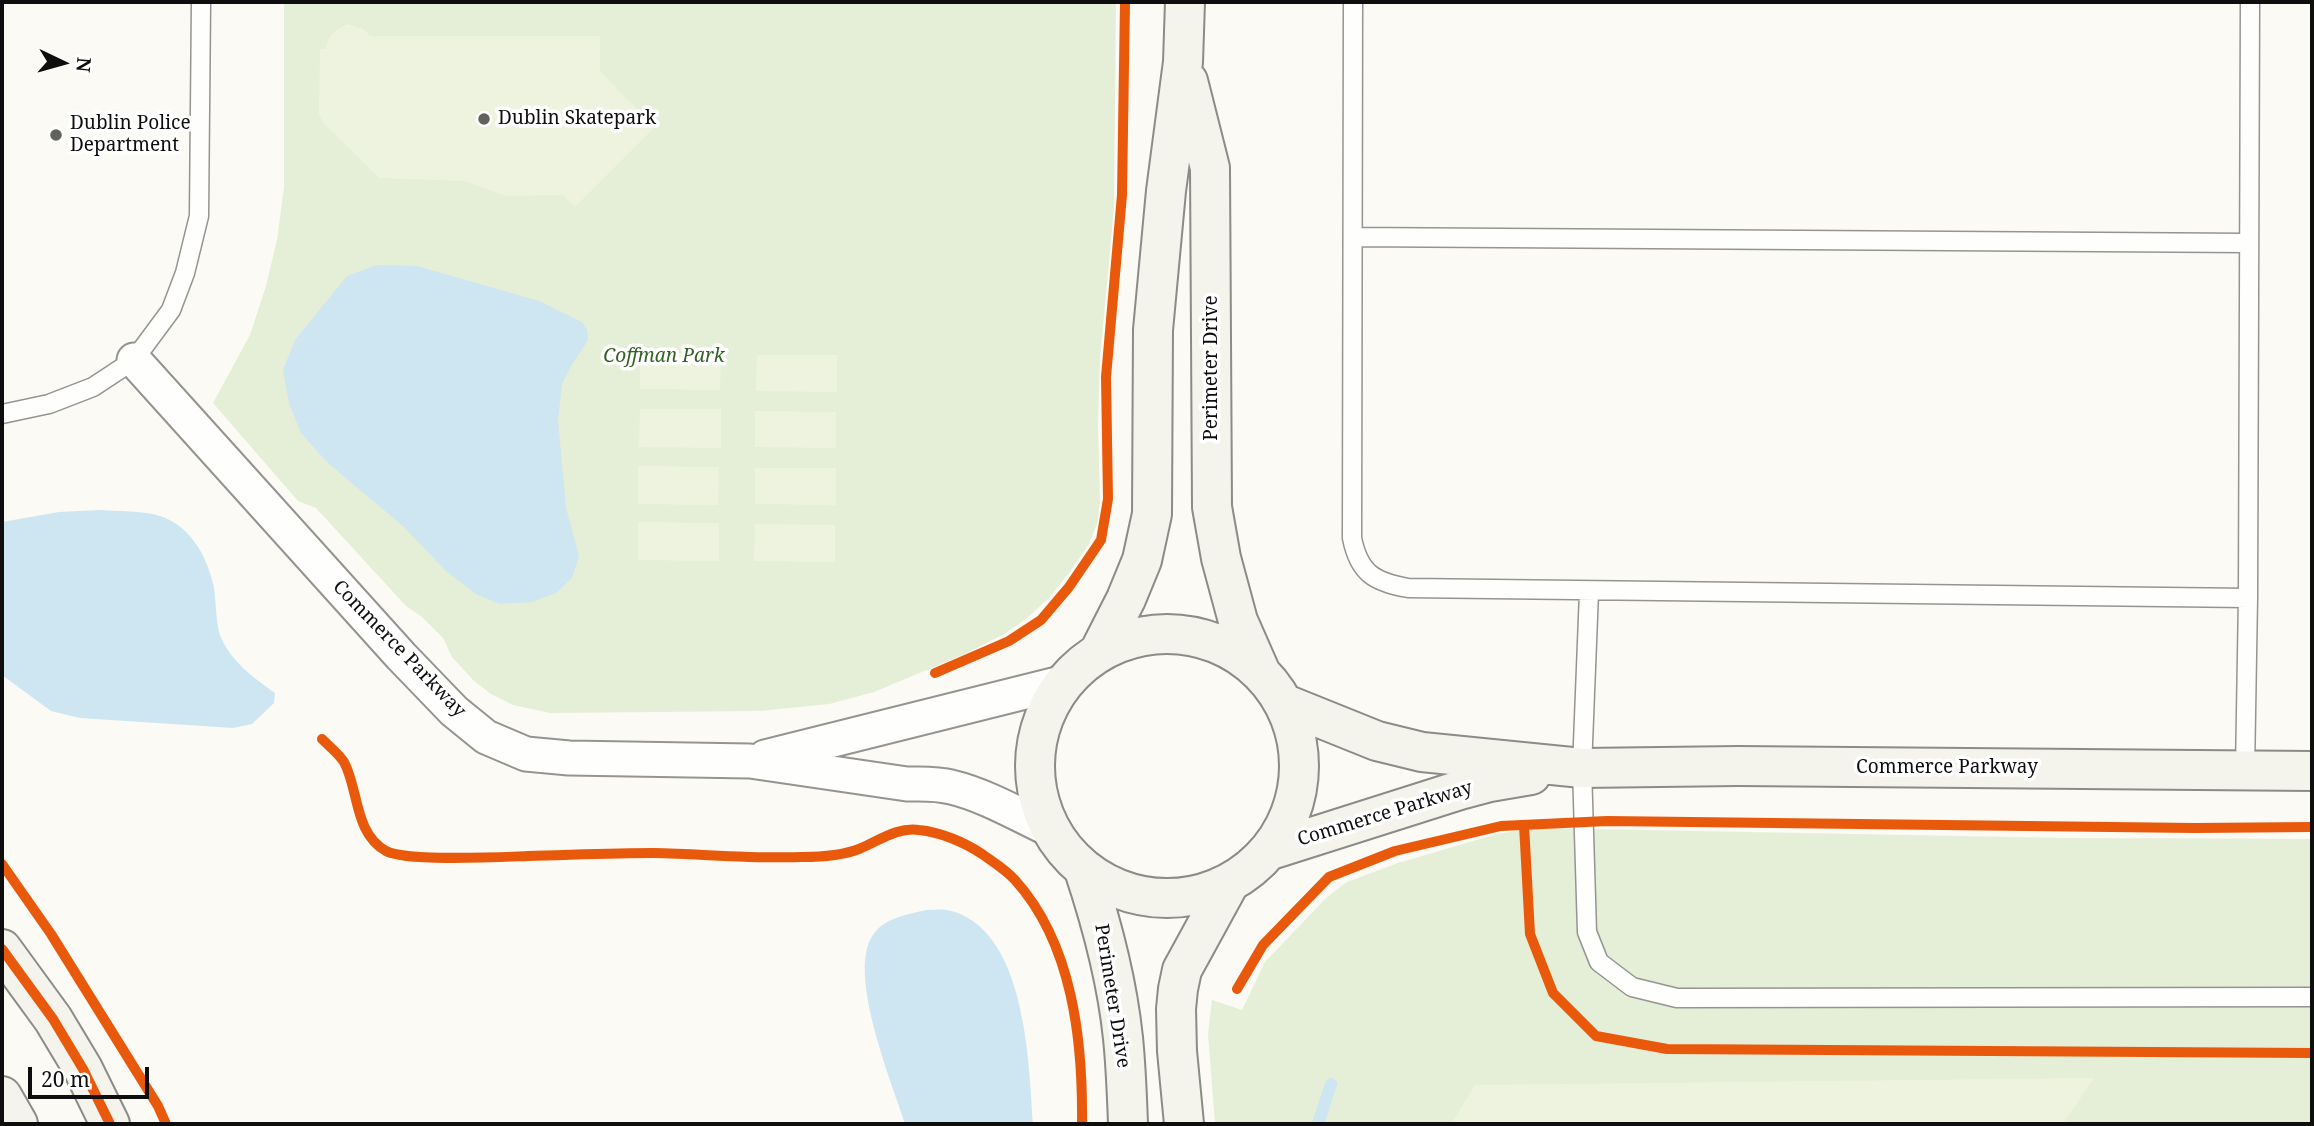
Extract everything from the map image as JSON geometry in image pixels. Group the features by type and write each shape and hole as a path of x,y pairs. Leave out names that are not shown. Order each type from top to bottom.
{"main road":[{"name":"Perimeter Drive","path":"1099,652 1142,560 1152,514 1153,330 1166,191 1184,62 1185,2"},
{"name":"Perimeter Drive","path":"1184,62 1210,167 1212,507 1221,558 1238,621 1261,671"},
{"path":"1165,633 1200,637 1232,650 1261,671 1285,704 1296,733 1300,763 1297,794 1287,824 1271,850 1252,869 1229,884 1197,896 1158,899 1115,888 1084,870 1065,852 1042,813 1036,787 1035,757 1041,727 1052,701 1080,665 1099,652 1131,638 1165,633"},
{"name":"Commerce Parkway","path":"1285,704 1377,741 1422,752 1582,768 1750,766 2312,771"},
{"name":"Commerce Parkway","path":"1271,850 1490,782 1582,768"},
{"name":"Perimeter Drive","path":"1084,870 1100,918 1113,977 1123,1037 1128,1124"},
{"path":"1184,1124 1177,1051 1178,989 1182,970 1229,884"},
{"path":"2,948 53,1019 83,1069 110,1124"},
{"path":"2,1096 18,1124"}],"street":[{"name":"Commerce Parkway","path":"134,360 401,656 454,711 486,737 526,754 569,758 750,761 907,784 952,787 1051,830"},
{"name":"Commerce Parkway","path":"750,761 1065,682"}],"lane":[{"path":"2,414 49,404 93,387 134,360 171,310 185,273 199,216 201,2"},
{"path":"1353,2 1352,538 1356,556 1374,578 1408,588 2248,598"},
{"path":"2245,770 2250,2"},
{"path":"1353,237 2248,243"},
{"path":"1589,592 1582,768 1587,932 1599,962 1632,987 1677,998 2312,996"}],"green space":[{"name":"Coffman Park","path":"284,2 1116,2 1114,207 1100,359 1100,499 1098,521 1089,544 1069,573 1049,598 1006,633 965,654 874,692 829,704 760,711 550,713 513,705 491,694 473,680 452,657 443,638 422,617 406,606 316,508 298,501 213,403 250,335 277,240 284,187"},
{"name":"Dublin Skatepark","path":"348,24 365,30 370,36 600,36 600,71 655,127 575,207 563,195 506,196 465,181 379,178 324,124 319,114 320,49 326,49 333,33"},
{"path":"640,353 721,353 720,390 640,389"},
{"path":"757,355 837,355 837,392 756,391"},
{"path":"640,409 721,409 721,448 639,447"},
{"path":"755,411 836,412 836,448 755,447"},
{"path":"638,466 719,467 718,505 638,504"},
{"path":"755,468 836,468 836,505 755,504"},
{"path":"638,522 719,523 719,561 638,560"},
{"path":"755,524 835,525 835,562 754,561"},
{"path":"1535,828 2066,838 2312,839 2312,1124 1215,1124 1208,1034 1212,1000 1242,1010 1265,962 1327,897 1347,882 1398,863 1497,834"},
{"path":"2094,1078 2063,1124 1451,1124 1475,1085"}],"water":[{"path":"377,265 417,266 539,301 582,322 587,330 588,340 562,384 558,420 566,508 579,556 572,578 556,593 532,602 500,604 476,594 446,571 404,527 328,463 301,433 289,403 283,370 295,340 347,276"},
{"path":"99,510 147,513 165,518 186,532 194,542 211,576 219,630 224,644 243,668 275,693 274,703 252,724 233,728 80,718 51,711 2,675 2,522 59,512"},
{"path":"926,910 947,910 973,921 993,941 1008,968 1025,1033 1033,1124 905,1124 873,1025 867,996 867,948 881,926 893,919"}],"waterway":[{"path":"1318,1124 1331,1084"}],"cycle path":[{"path":"935,673 1009,641 1041,620 1069,587 1101,540 1108,499 1106,377 1122,195 1125,2"},
{"path":"322,739 344,762 368,833 386,851 413,857 654,853 816,857 838,855 895,833 911,830 935,833 968,845 1015,880 1035,905 1050,934 1071,995 1077,1028 1082,1124"},
{"path":"1237,989 1263,945 1329,877 1395,851 1501,826 1607,821 2312,827"},
{"path":"1524,825 1530,934 1553,993 1596,1036 1667,1049 2312,1053"},
{"path":"2,864 51,934 158,1106 166,1124"},
{"path":"2,949 53,1019 83,1069 110,1124"}],"place":[{"name":"Dublin Skatepark","path":"484,119"},
{"name":"Dublin Police Department","path":"56,135"}]}
